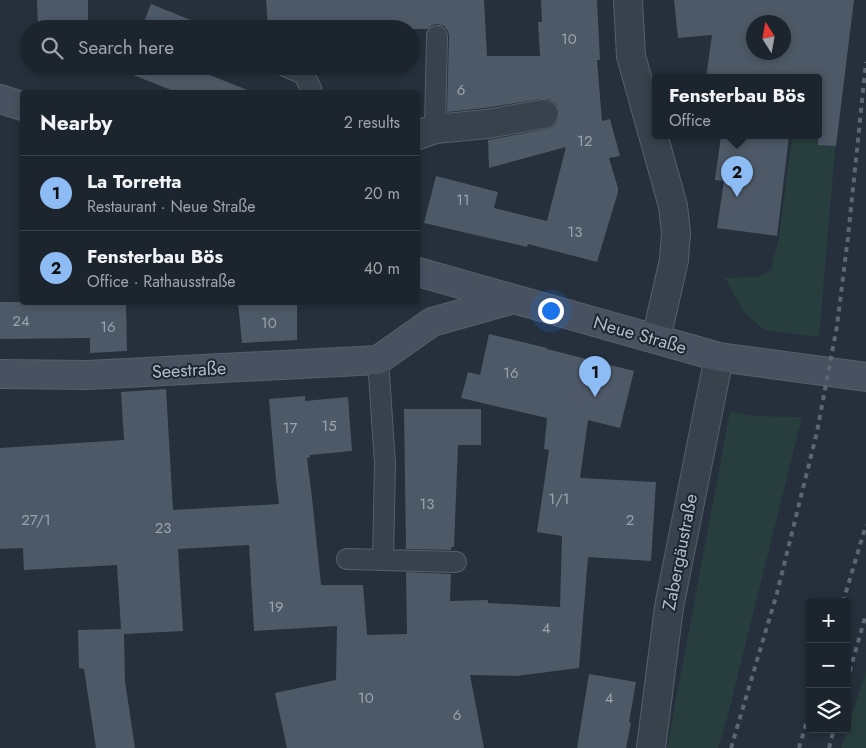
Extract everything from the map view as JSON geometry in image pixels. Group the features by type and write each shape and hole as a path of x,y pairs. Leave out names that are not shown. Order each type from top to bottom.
{"street":[{"path":"628,0 631,56 652,131"},
{"path":"0,99 20,105"},
{"path":"426,132 544,114"},
{"path":"654,139 673,206 676,232 674,260 656,339"},
{"name":"Neue Straße","path":"420,273 719,357 866,377"},
{"path":"378,360 432,322 514,299"},
{"name":"Zabergäustraße","path":"651,748 669,608 719,357"},
{"name":"Seestraße","path":"0,374 88,376 378,360"}],"lane":[{"path":"426,132 437,36"},
{"path":"304,75 311,90"},
{"path":"378,360 385,463 383,560"},
{"path":"347,560 456,562"}],"green space":[{"path":"839,104 819,337 764,330 744,312 725,278 757,277 771,270 779,238 792,139 822,139 822,130"},
{"path":"730,412 755,416 802,417 727,719 718,748 667,748"},
{"path":"866,671 866,748 841,748 846,733 851,733 851,717"}],"building":[{"path":"37,0 88,0 88,20 38,20"},
{"path":"266,0 484,0 487,56 540,56 538,22 542,22 541,0 597,0 600,60 597,60 602,121 610,119 620,156 609,158 618,192 597,262 528,244 527,247 424,223 436,176 498,192 494,208 547,221 566,147 489,168 488,140 554,126 558,120 559,112 556,104 549,99 541,99 447,112 449,36 444,26 437,24 432,25 428,29 420,29 420,20 267,20"},
{"path":"674,0 854,0 836,146 818,145 818,139 822,139 822,74 707,74 712,35 678,38"},
{"path":"151,4 191,20 145,20"},
{"path":"133,75 210,75 247,90 171,90"},
{"path":"721,139 789,139 777,236 717,228 724,181 715,180"},
{"path":"0,302 20,302 20,305 126,305 127,351 90,353 90,338 0,339"},
{"path":"238,305 297,305 297,340 242,343"},
{"path":"489,334 634,371 620,428 588,420 580,478 656,482 651,561 588,557 579,668 516,676 470,675 484,748 287,748 275,693 336,680 337,626 254,631 249,545 178,549 183,631 124,634 125,681 135,748 96,748 84,669 79,668 78,630 121,629 117,565 24,570 23,548 0,549 0,448 124,440 121,392 166,389 173,510 279,504 269,399 305,396 305,401 348,397 352,451 310,455 307,458 321,585 363,585 367,635 407,634 406,572 451,574 450,601 488,600 488,603 560,607 562,536 537,532 549,450 544,449 547,418 461,398 468,372 480,375"},
{"path":"404,409 481,409 481,445 458,445 454,547 451,547 451,550 406,549"},
{"path":"589,674 636,682 626,748 577,748"}],"railway":[{"path":"731,748 777,593 817,432 837,326 866,62"},
{"path":"844,598 866,525"},
{"path":"851,667 866,614"},
{"path":"799,748 806,724"},
{"path":"829,748 833,733"}],"place":[{"name":"Fensterbau Bös","path":"737,197"},
{"name":"La Torretta","path":"595,397"}]}
